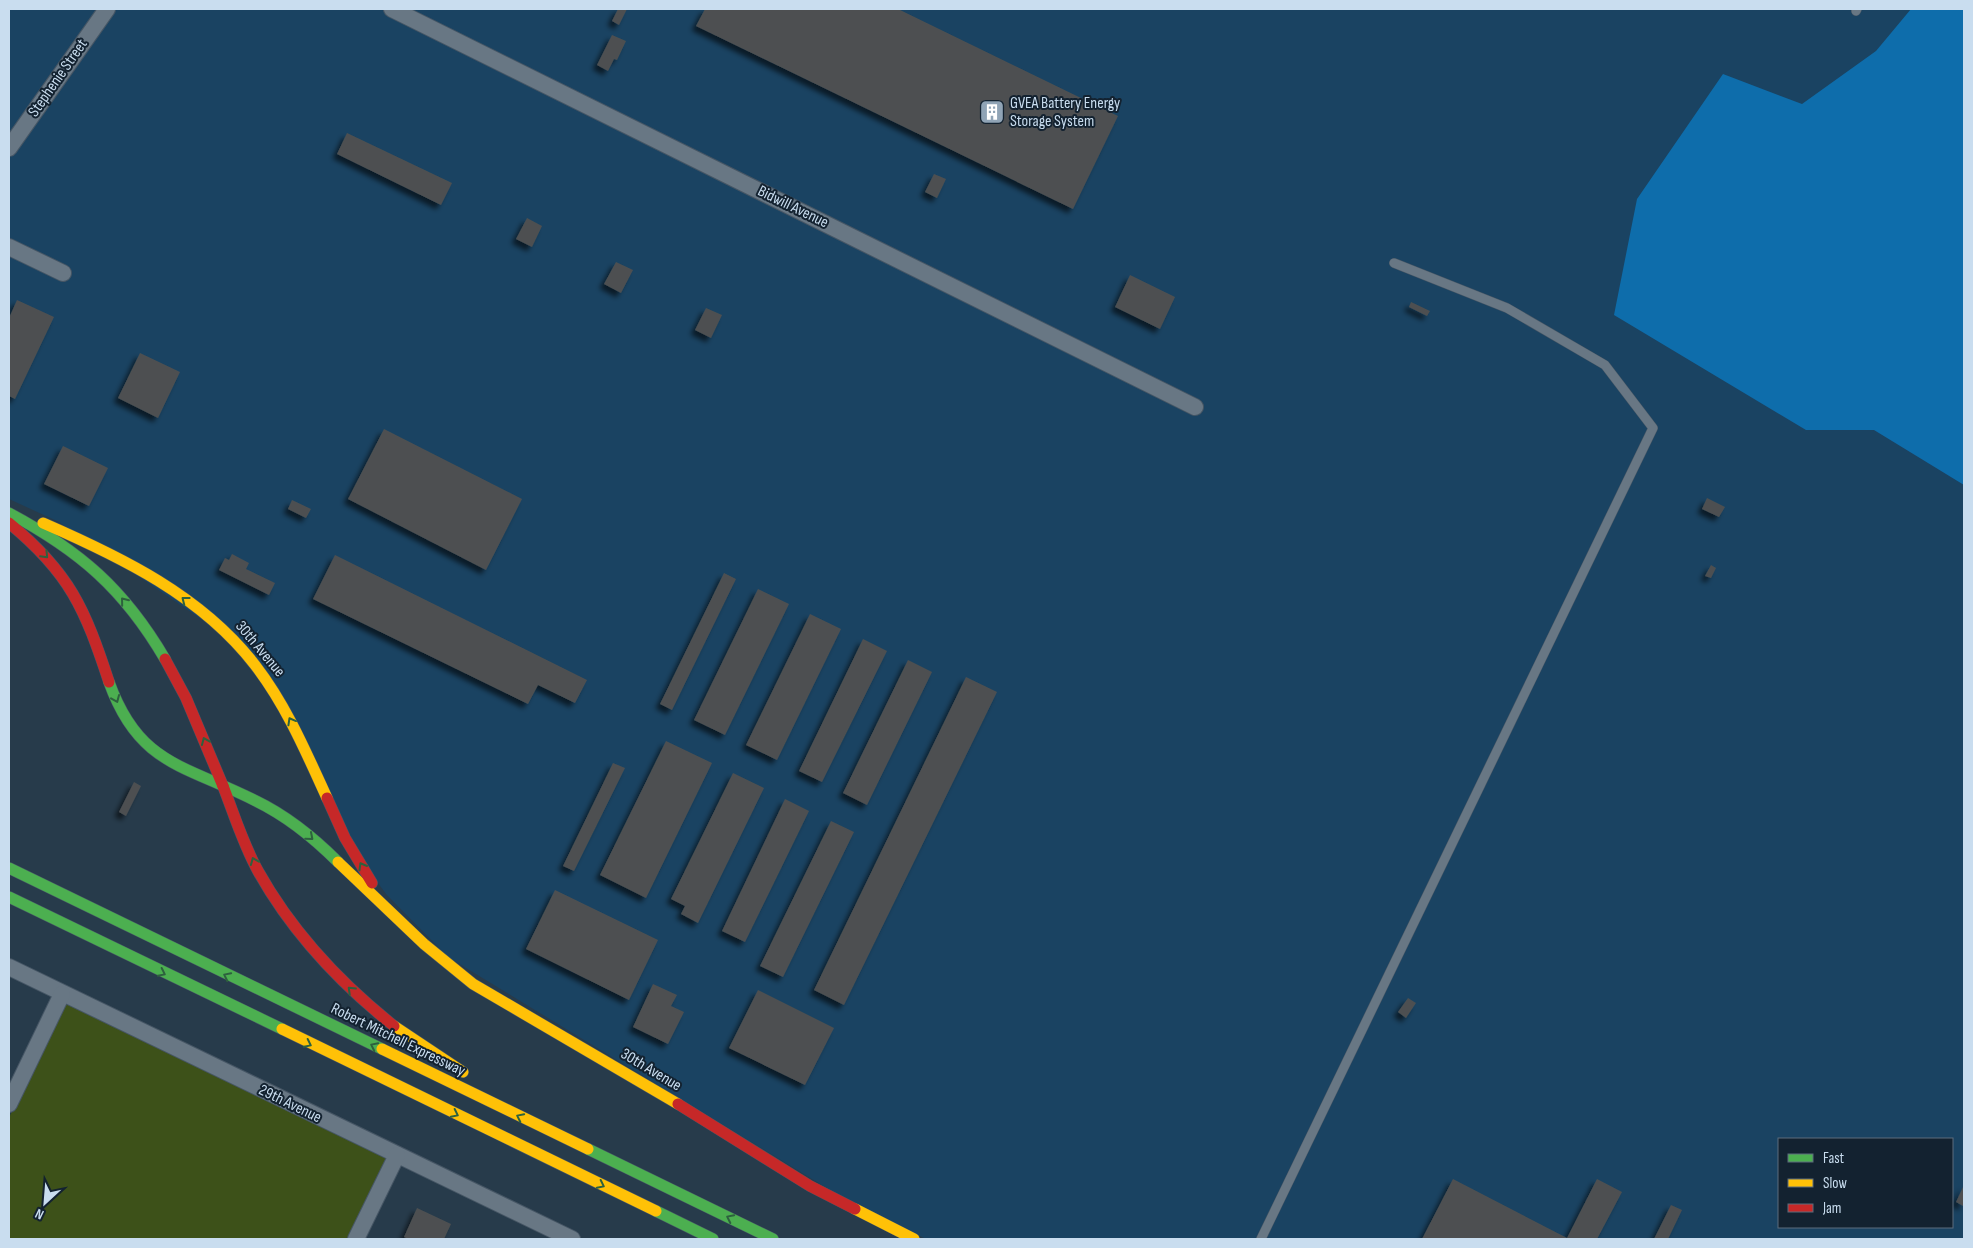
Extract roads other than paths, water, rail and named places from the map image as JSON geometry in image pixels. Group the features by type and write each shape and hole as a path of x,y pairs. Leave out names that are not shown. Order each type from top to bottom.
{"main road":[{"name":"30th Avenue","path":"9,509 71,535 129,563 169,587 234,640 275,693 296,730 343,832 387,908"},
{"path":"9,513 36,527 95,569 119,594 143,624 187,698 257,870 285,915 318,956 353,993 387,1022 438,1057 470,1076"},
{"name":"30th Avenue","path":"9,523 28,538 68,581 88,621 122,713 135,734 151,750 170,763 255,800 298,826 434,954 473,984 727,1134 810,1186 914,1239"},
{"name":"Robert Mitchell Expressway","path":"9,868 306,1014 773,1239"},
{"path":"9,897 713,1239"},
{"path":"9,904 140,962"},
{"path":"494,1090 690,1198"}],"street":[{"name":"Stephenie Street","path":"9,148 107,9"},
{"name":"Bidwill Avenue","path":"392,9 1195,406"},
{"path":"9,247 64,273"},
{"name":"29th Avenue","path":"9,967 572,1239"},
{"path":"9,1104 62,994"},
{"path":"356,1239 397,1155"}],"lane":[{"path":"1261,1239 1653,428 1605,366 1507,308 1394,262"}],"water":[{"path":"1911,9 1964,9 1964,485 1874,430 1806,430 1614,315 1637,199 1723,74 1802,104 1876,51"}],"place":[{"name":"GVEA Battery Energy Storage System","path":"992,112"}]}
